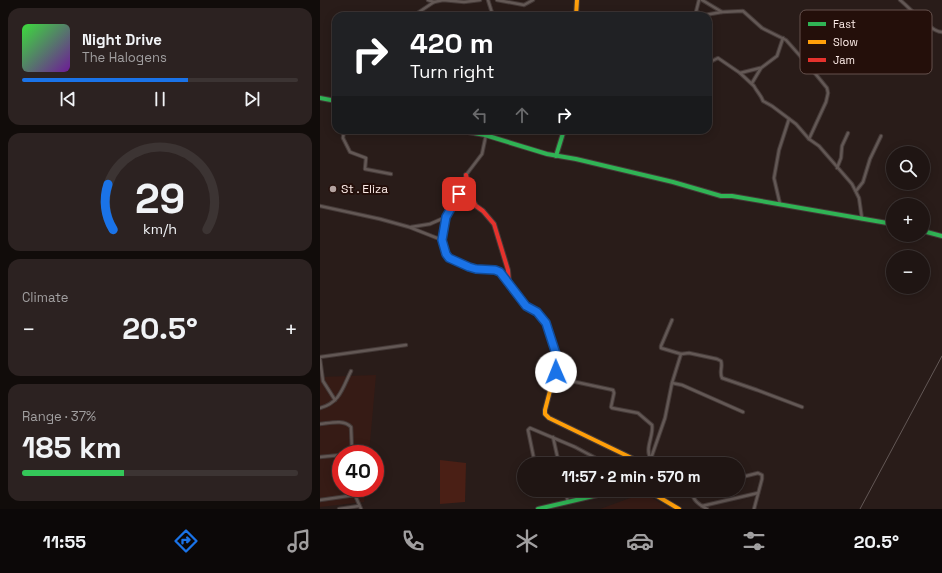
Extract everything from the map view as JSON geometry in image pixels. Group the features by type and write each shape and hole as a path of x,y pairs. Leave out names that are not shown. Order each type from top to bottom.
{"street":[{"path":"428,0 434,2"},
{"path":"419,12 434,2 443,0 464,2 480,0"},
{"path":"488,0 492,12"},
{"path":"497,0 524,5 533,0"},
{"path":"576,12 577,0"},
{"path":"696,12 699,0"},
{"path":"702,0 722,12"},
{"path":"900,0 911,10"},
{"path":"712,14 744,11 762,28 783,38 800,56"},
{"path":"932,28 938,33 942,32"},
{"path":"752,83 761,68 777,56 783,38"},
{"path":"712,60 720,58 740,73 752,83 763,101 796,124 819,146 856,191 862,212 862,219"},
{"path":"740,73 761,68"},
{"path":"810,139 826,102 828,91 815,74"},
{"path":"320,98 332,100"},
{"path":"780,205 774,178 779,150 789,119"},
{"path":"837,168 841,158 842,146 848,133"},
{"path":"344,134 343,138 350,152 366,158 365,169 391,174"},
{"path":"479,134 556,156 576,159 658,178 721,196 732,196 886,223"},
{"path":"556,156 563,134"},
{"path":"485,135 482,154 466,175 459,194 446,217 442,240 447,257 476,269 495,270 500,272 526,306 537,312 546,323 557,359 557,369 544,412 547,416 630,457"},
{"path":"856,191 863,182 870,159 881,136"},
{"path":"466,175 472,199 476,206 483,211 494,224 508,270 509,283"},
{"path":"320,206 409,227 442,240"},
{"path":"409,227 423,226 446,217"},
{"path":"930,233 942,236"},
{"path":"672,320 661,347 681,354 689,353 717,359 721,361 722,365 720,375 722,378 802,407"},
{"path":"335,400 323,381 320,358 406,345"},
{"path":"652,457 665,418 672,383 681,354"},
{"path":"320,408 329,404 340,395 351,371"},
{"path":"552,386 571,381 613,390 612,408 638,414 652,425 648,453 650,457"},
{"path":"672,383 682,385 743,412"},
{"path":"320,424 344,422 349,424 351,427 352,445"},
{"path":"534,457 528,428 553,437 592,457"},
{"path":"553,437 557,457"},
{"path":"320,457 332,456"},
{"path":"745,476 758,473 761,474 762,479 754,509"},
{"path":"702,506 758,494"},
{"path":"320,500 355,495 358,498 360,508 339,509"},
{"path":"565,509 566,497"},
{"path":"538,509 590,497"},
{"path":"659,497 679,509"},
{"path":"693,497 707,509"}],"shaded area":[{"path":"376,375 370,445 332,445 332,497 365,497 364,502 320,507 320,377"},
{"path":"440,460 466,463 465,502 440,504"},
{"path":"633,497 650,497 670,509 600,509"}],"railway":[{"path":"860,509 942,356"}],"traffic: fast":[{"path":"320,98 332,100"},
{"path":"479,134 547,154 576,159 673,182 721,196 732,196 886,223"},
{"path":"556,156 563,134"},
{"path":"930,233 942,236"},
{"path":"538,509 589,497"}],"traffic: slow":[{"path":"576,12 577,0"},
{"path":"552,383 545,410 545,414 549,418 630,457"},
{"path":"659,497 679,509"}],"traffic: jam":[{"path":"466,175 472,199 476,206 483,211 494,224 508,270 509,283 526,306 537,312 546,323 556,354 557,366 552,383"}],"place":[{"name":"St . Eliza","path":"333,189"}],"route":[{"path":"459,194 446,217 442,240 447,257 476,269 484,268 500,272 526,306 537,312 546,323 556,354 558,366 556,372"}]}
